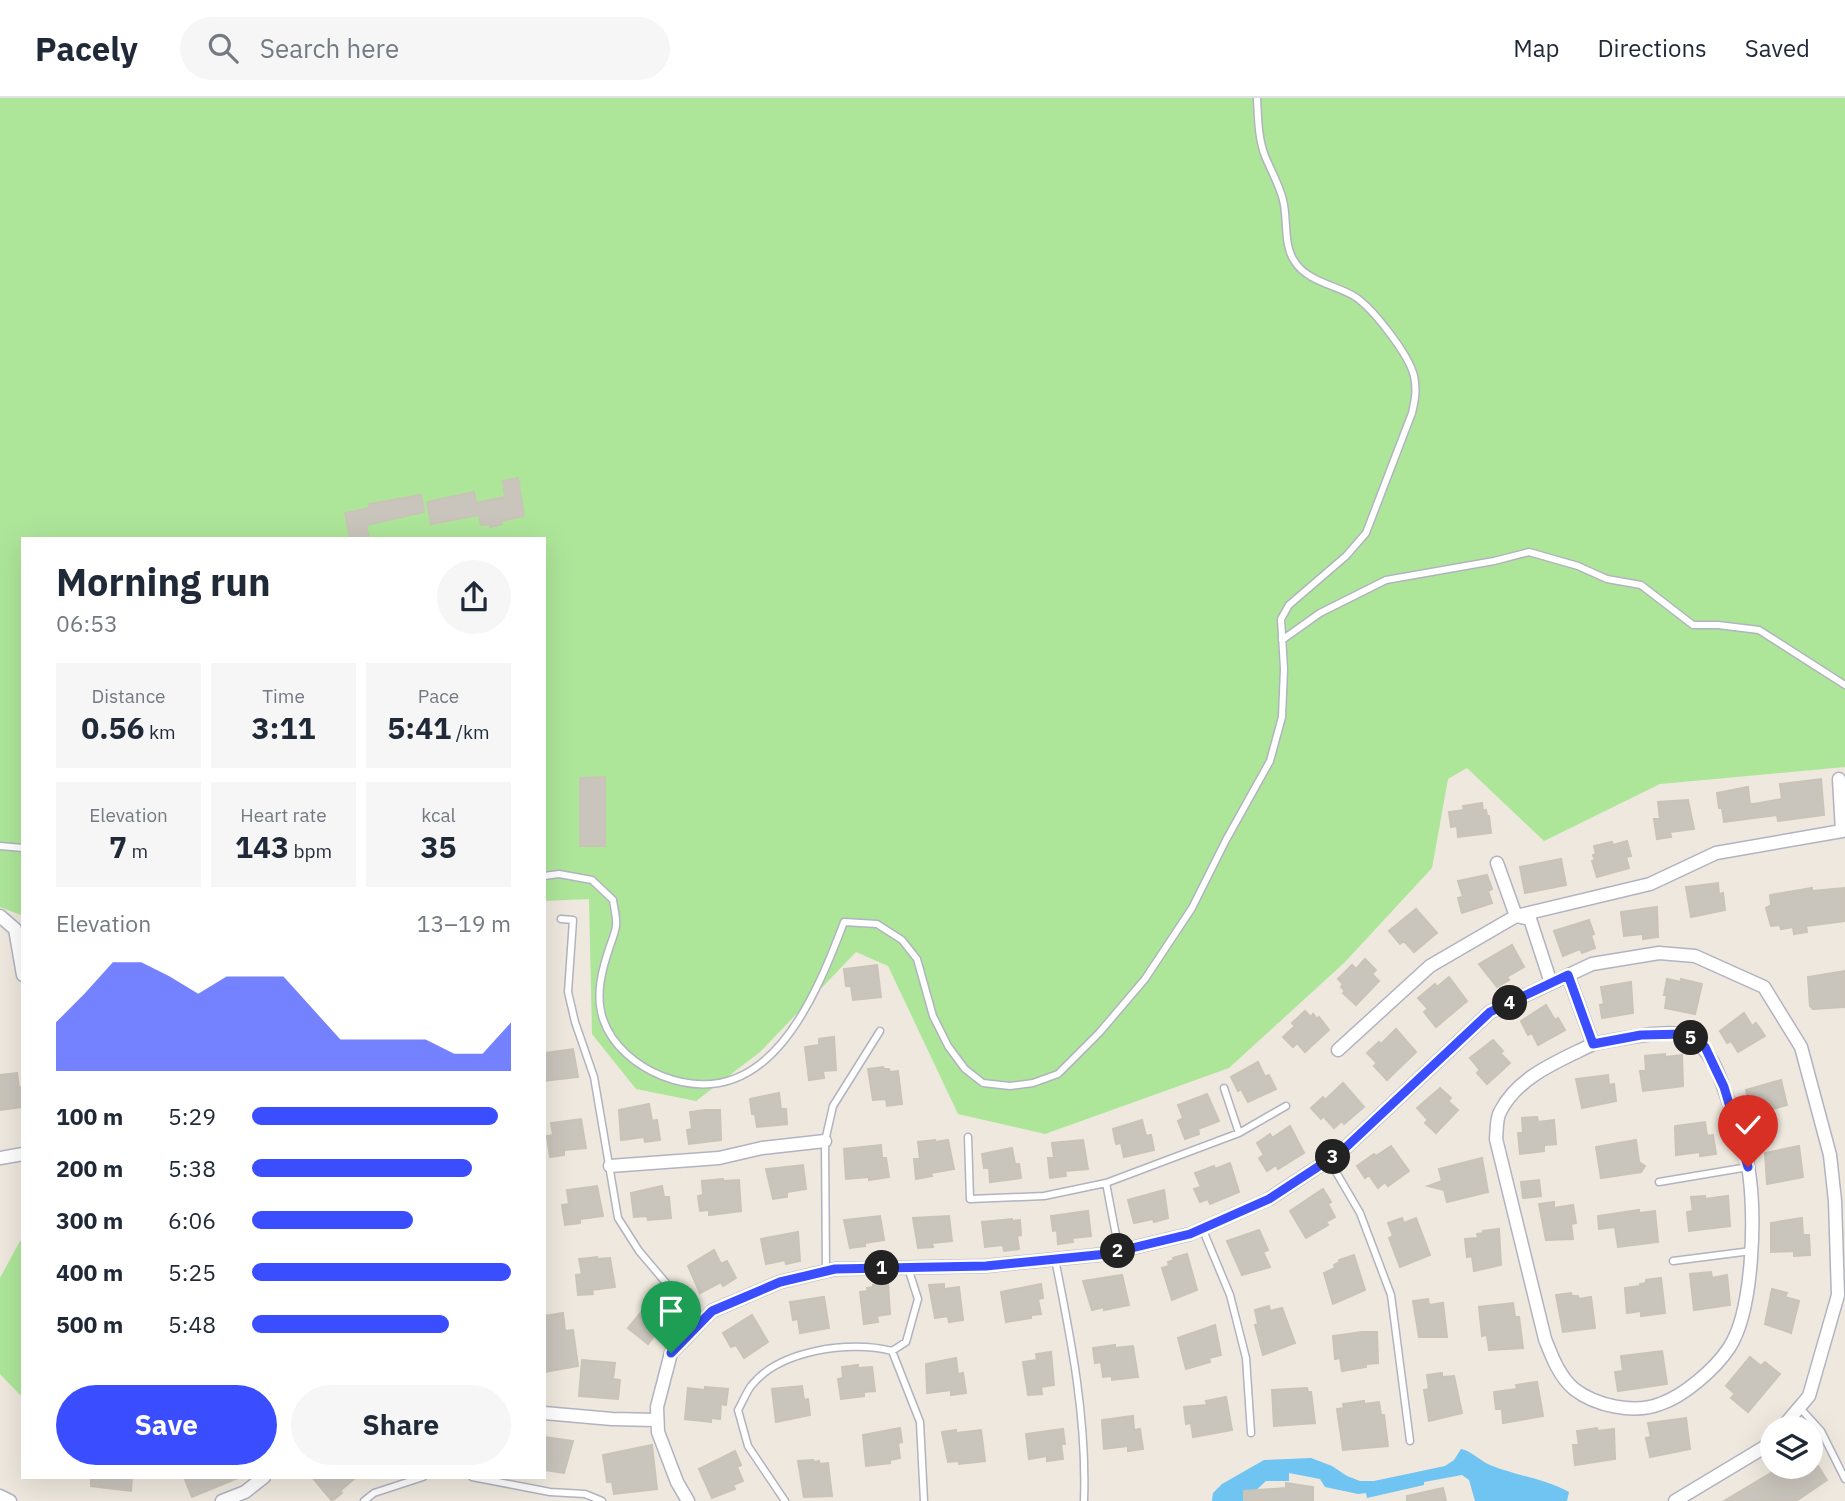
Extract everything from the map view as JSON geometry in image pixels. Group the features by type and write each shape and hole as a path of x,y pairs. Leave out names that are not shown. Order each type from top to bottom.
{"street":[{"path":"1338,1050 1430,967 1516,916 1650,884 1716,853 1842,831 1839,779"},
{"path":"1497,863 1516,916"},
{"path":"0,916 15,929 21,964"},
{"path":"1516,916 1531,919 1551,983"},
{"path":"688,1501 672,1470 658,1432 657,1406 671,1353 712,1311 780,1282 826,1271 986,1266 1055,1259 1119,1251 1190,1234 1269,1199 1342,1151 1490,1012 1592,964 1659,953 1695,956 1764,987 1801,1046 1830,1155 1839,1295 1809,1396 1792,1416"},
{"path":"1568,975 1593,1044"},
{"path":"1685,1034 1705,1047 1724,1087 1748,1167 1752,1251 1746,1305 1730,1348 1698,1382 1660,1404 1635,1408 1597,1402 1573,1388 1556,1366 1545,1339 1496,1139 1498,1114 1512,1094 1529,1078 1593,1044 1641,1035 1685,1034"},
{"path":"610,1166 719,1158 762,1148 825,1141"},
{"path":"0,1158 21,1154"},
{"path":"546,1413 657,1420"},
{"path":"1675,1501 1760,1450"},
{"path":"222,1501 245,1492 261,1479"},
{"path":"0,1496 10,1501"}],"lane":[{"path":"546,876 559,874 592,880 613,900 617,925 599,987 603,1019 617,1046 648,1071 672,1080 709,1084 743,1077 775,1051 802,1018 844,922 877,924 902,940 917,959 933,1016 948,1046 965,1069 983,1083 1010,1086 1033,1083 1058,1074 1099,1033 1145,979 1192,908 1270,761 1282,717 1284,669 1281,619 1289,605 1346,556 1366,533 1412,413 1416,395 1414,375 1407,358 1370,311 1356,297 1301,271 1292,259 1284,202 1278,182 1264,155 1258,125 1257,98"},
{"path":"1282,640 1320,613 1386,580 1494,561 1529,552 1578,566 1606,579 1641,585 1693,625 1759,630 1845,685"},
{"path":"0,846 21,848"},
{"path":"561,919 573,920 568,992 594,1077 618,1218 639,1251 699,1323"},
{"path":"826,1271 825,1141 833,1106 880,1031"},
{"path":"1224,1088 1239,1133"},
{"path":"968,1137 970,1199 1044,1196 1106,1182 1239,1133 1286,1106"},
{"path":"1329,1160 1360,1213 1391,1295 1410,1441"},
{"path":"1659,1182 1748,1167"},
{"path":"1106,1182 1119,1251"},
{"path":"1202,1228 1230,1295 1246,1359 1251,1433"},
{"path":"1673,1261 1752,1251"},
{"path":"1055,1259 1071,1340 1082,1420 1084,1501"},
{"path":"785,1501 748,1446 738,1410 752,1386 777,1365 824,1350 873,1346 892,1351 906,1342 918,1299 908,1268"},
{"path":"892,1351 920,1422 923,1501"},
{"path":"1799,1407 1821,1431 1845,1479"},
{"path":"364,1501 374,1493 417,1479"},
{"path":"482,1479 550,1492 585,1494 602,1501"}],"green space":[{"path":"0,98 1845,98 1845,767 1660,784 1544,841 1467,768 1448,779 1432,868 1344,963 1229,1068 1045,1134 958,1114 888,966 856,952 760,1052 696,1101 636,1089 592,1034 589,899 546,901 546,537 21,537 21,915 0,907"},
{"path":"20,1241 21,1396 0,1374 0,1278"}],"water":[{"path":"1461,1449 1490,1465 1569,1492 1567,1501 1475,1501 1469,1480 1462,1475 1424,1482 1424,1485 1367,1498 1366,1493 1358,1494 1325,1487 1320,1479 1289,1473 1289,1481 1266,1481 1252,1494 1249,1501 1212,1501 1213,1493 1222,1484 1264,1460 1311,1458 1360,1481 1374,1481 1445,1466 1454,1460"}],"building":[{"path":"518,478 524,516 501,521 502,524 490,527 489,524 481,525 479,515 431,524 427,502 474,492 476,503 505,497 503,481"},
{"path":"421,495 424,512 366,525 369,537 350,537 345,513 369,508 369,504"},
{"path":"605,777 605,846 580,846 580,778"},
{"path":"1821,779 1824,815 1778,821 1777,815 1724,822 1717,793 1748,787 1750,804 1754,804 1782,799 1780,784"},
{"path":"1688,800 1694,829 1670,832 1671,837 1657,839 1654,819 1660,819 1658,802"},
{"path":"1482,803 1483,811 1486,810 1489,816 1491,833 1458,837 1457,826 1451,827 1449,812 1464,810 1463,806"},
{"path":"1627,841 1631,856 1626,857 1629,868 1597,877 1592,861 1595,860 1593,855 1596,854 1594,846"},
{"path":"1561,859 1566,885 1525,893 1520,867"},
{"path":"1487,875 1492,889 1488,891 1492,903 1462,913 1458,898 1463,897 1458,881"},
{"path":"1718,883 1719,894 1723,893 1725,910 1691,917 1686,887"},
{"path":"1812,888 1812,891 1845,888 1845,921 1806,926 1807,932 1794,934 1793,927 1781,929 1780,925 1771,926 1766,908 1771,905 1770,895"},
{"path":"1657,907 1658,937 1643,939 1643,934 1624,936 1621,912"},
{"path":"1416,909 1437,933 1414,952 1404,941 1400,944 1389,931"},
{"path":"1589,920 1595,948 1582,953 1580,949 1563,956 1554,931"},
{"path":"1512,945 1524,967 1497,987 1479,964"},
{"path":"1365,959 1376,970 1372,974 1379,981 1356,1005 1343,993 1343,984 1338,979 1352,965 1356,969"},
{"path":"877,965 881,997 853,1000 851,986 846,986 844,969"},
{"path":"1845,971 1845,1007 1813,1009 1810,1006 1808,977"},
{"path":"1449,977 1467,1001 1436,1027 1424,1012 1428,1009 1418,998"},
{"path":"1667,979 1702,984 1695,1014 1665,1008"},
{"path":"1631,982 1633,1013 1602,1018 1600,1005 1604,1004 1601,987"},
{"path":"1546,1005 1565,1030 1538,1045 1532,1033 1528,1035 1521,1021"},
{"path":"1305,1011 1311,1017 1313,1014 1317,1019 1319,1017 1329,1030 1305,1052 1297,1043 1293,1047 1283,1037 1295,1026 1292,1023"},
{"path":"1744,1013 1752,1026 1756,1023 1765,1036 1738,1052 1731,1041 1727,1043 1720,1031"},
{"path":"1396,1029 1416,1052 1387,1080 1374,1066 1377,1063 1367,1053"},
{"path":"834,1037 836,1070 823,1071 824,1078 809,1080 805,1047 819,1045 819,1039"},
{"path":"1493,1040 1510,1063 1487,1084 1477,1073 1480,1070 1470,1058"},
{"path":"573,1049 578,1077 546,1081 546,1053"},
{"path":"1665,1054 1665,1057 1682,1055 1683,1086 1643,1091 1640,1071 1646,1071 1645,1056"},
{"path":"1258,1062 1265,1077 1269,1075 1276,1089 1248,1102 1231,1077"},
{"path":"883,1067 890,1072 898,1071 902,1104 887,1106 886,1099 873,1100 868,1069"},
{"path":"17,1073 19,1088 21,1087 21,1107 0,1110 0,1075"},
{"path":"1608,1075 1609,1085 1614,1084 1616,1101 1582,1108 1576,1079"},
{"path":"1781,1080 1787,1105 1769,1110 1769,1114 1756,1116 1753,1104 1749,1105 1746,1090"},
{"path":"1343,1083 1364,1107 1344,1124 1342,1121 1334,1128 1311,1108 1323,1097 1325,1100"},
{"path":"1440,1088 1451,1098 1448,1101 1458,1110 1436,1133 1425,1123 1428,1120 1417,1108"},
{"path":"779,1093 781,1109 786,1109 787,1124 757,1127 750,1099"},
{"path":"1207,1094 1219,1121 1198,1129 1199,1134 1185,1139 1178,1121 1183,1118 1178,1105"},
{"path":"649,1104 652,1121 657,1120 660,1140 645,1142 644,1137 621,1140 619,1110"},
{"path":"720,1110 721,1140 689,1144 687,1130 692,1129 690,1112"},
{"path":"1537,1117 1538,1122 1554,1120 1556,1144 1544,1145 1544,1151 1520,1154 1518,1133 1523,1133 1522,1118"},
{"path":"581,1119 586,1148 564,1150 564,1155 550,1157 547,1136 553,1135 551,1123"},
{"path":"1142,1120 1146,1136 1151,1135 1154,1150 1124,1157 1121,1143 1116,1144 1113,1129"},
{"path":"1705,1122 1707,1136 1713,1135 1716,1154 1700,1156 1700,1152 1676,1155 1675,1126"},
{"path":"1290,1126 1304,1153 1278,1169 1276,1165 1267,1171 1259,1158 1264,1155 1257,1143 1270,1134 1272,1138"},
{"path":"948,1140 954,1169 916,1179 914,1159 920,1159 918,1142"},
{"path":"1083,1140 1088,1169 1065,1171 1066,1176 1050,1178 1048,1158 1054,1158 1052,1143"},
{"path":"1636,1140 1639,1162 1645,1166 1641,1172 1601,1178 1596,1147"},
{"path":"881,1145 882,1158 886,1158 889,1177 846,1179 844,1149"},
{"path":"1391,1146 1409,1171 1388,1186 1385,1182 1378,1188 1369,1175 1365,1178 1357,1166"},
{"path":"1799,1146 1803,1177 1767,1184 1765,1153"},
{"path":"1012,1148 1015,1164 1019,1164 1021,1178 990,1182 989,1168 984,1168 982,1154"},
{"path":"1482,1158 1488,1192 1447,1202 1444,1190 1428,1186 1442,1181 1439,1169"},
{"path":"1230,1163 1239,1192 1210,1204 1208,1199 1200,1202 1194,1189 1201,1187 1195,1173"},
{"path":"803,1165 806,1189 787,1192 787,1197 773,1199 766,1169"},
{"path":"739,1180 741,1211 709,1215 709,1210 700,1211 698,1196 703,1195 702,1181"},
{"path":"1539,1180 1541,1196 1523,1198 1521,1182"},
{"path":"597,1186 603,1216 580,1219 580,1223 565,1225 562,1205 569,1204 567,1190"},
{"path":"662,1186 664,1197 669,1197 671,1218 648,1220 647,1216 634,1217 631,1193"},
{"path":"1323,1189 1331,1202 1328,1204 1335,1217 1326,1222 1328,1225 1306,1238 1290,1211"},
{"path":"1164,1190 1168,1218 1134,1223 1128,1200"},
{"path":"1705,1196 1705,1199 1728,1196 1730,1226 1689,1231 1687,1212 1693,1211 1691,1197"},
{"path":"1554,1202 1554,1208 1573,1205 1576,1223 1571,1224 1573,1239 1546,1240 1539,1204"},
{"path":"1639,1210 1639,1213 1655,1211 1658,1242 1618,1247 1615,1227 1599,1229 1598,1216"},
{"path":"1088,1211 1091,1236 1072,1238 1073,1242 1058,1244 1057,1230 1053,1231 1051,1216"},
{"path":"880,1216 884,1240 850,1248 844,1220"},
{"path":"949,1216 952,1241 918,1248 913,1218"},
{"path":"1402,1218 1404,1223 1416,1218 1430,1255 1400,1267 1389,1238 1393,1236 1388,1223"},
{"path":"1802,1218 1803,1235 1809,1235 1810,1255 1794,1256 1794,1251 1771,1252 1771,1223"},
{"path":"1020,1220 1021,1235 1017,1236 1019,1249 1004,1251 1003,1245 985,1247 982,1222"},
{"path":"1499,1229 1501,1265 1474,1271 1472,1256 1467,1257 1465,1239 1478,1238 1477,1234 1483,1231"},
{"path":"1259,1230 1268,1250 1263,1252 1270,1267 1242,1275 1227,1241"},
{"path":"798,1232 800,1261 786,1264 785,1260 766,1264 761,1239"},
{"path":"714,1250 721,1264 727,1261 736,1278 723,1286 721,1282 700,1293 688,1266"},
{"path":"1187,1254 1197,1290 1172,1300 1162,1268 1169,1266 1168,1262 1174,1260 1173,1258"},
{"path":"1354,1255 1365,1290 1333,1304 1324,1273 1335,1268 1334,1265 1340,1262 1339,1260"},
{"path":"610,1258 615,1287 592,1290 593,1294 578,1295 576,1275 582,1274 579,1259"},
{"path":"1711,1272 1712,1278 1727,1275 1730,1305 1694,1310 1690,1274"},
{"path":"1122,1275 1129,1305 1092,1310 1083,1281"},
{"path":"1661,1278 1665,1313 1641,1316 1641,1311 1627,1313 1625,1288"},
{"path":"888,1283 890,1314 877,1316 878,1322 864,1324 860,1292 868,1291 867,1288 873,1285"},
{"path":"944,1284 944,1289 959,1287 963,1320 949,1322 948,1316 935,1318 929,1285"},
{"path":"1041,1284 1043,1298 1038,1299 1041,1314 1006,1322 1001,1292"},
{"path":"1772,1289 1787,1293 1785,1297 1799,1301 1791,1333 1765,1324"},
{"path":"1571,1293 1579,1299 1591,1297 1595,1328 1563,1332 1556,1295"},
{"path":"824,1297 829,1328 800,1333 798,1319 793,1320 790,1302"},
{"path":"652,1299 664,1309 661,1312 672,1320 663,1332 659,1329 648,1344 628,1328"},
{"path":"1428,1299 1429,1305 1443,1303 1447,1337 1419,1337 1413,1301"},
{"path":"1513,1303 1515,1317 1519,1317 1523,1348 1489,1350 1487,1335 1482,1336 1479,1307"},
{"path":"1269,1306 1270,1311 1282,1308 1295,1343 1263,1355 1255,1325 1258,1324 1255,1310"},
{"path":"563,1313 565,1331 573,1330 578,1366 546,1372 546,1316"},
{"path":"752,1315 768,1342 744,1358 736,1345 731,1347 723,1333"},
{"path":"1215,1325 1221,1355 1209,1358 1210,1362 1186,1369 1178,1338"},
{"path":"1377,1332 1378,1363 1342,1371 1340,1358 1335,1359 1333,1336"},
{"path":"1115,1345 1115,1348 1133,1346 1138,1377 1112,1380 1112,1376 1103,1377 1101,1362 1095,1363 1093,1348"},
{"path":"1662,1351 1667,1384 1618,1391 1615,1372 1623,1371 1621,1356"},
{"path":"1051,1352 1054,1385 1041,1387 1042,1394 1028,1395 1023,1362 1037,1360 1036,1354"},
{"path":"1750,1357 1761,1366 1765,1362 1780,1374 1748,1412 1731,1398 1735,1394 1726,1386"},
{"path":"956,1358 958,1374 963,1373 966,1393 951,1395 951,1390 927,1393 926,1364"},
{"path":"582,1360 615,1363 613,1379 620,1380 618,1399 579,1396"},
{"path":"858,1365 858,1368 872,1367 875,1391 864,1392 864,1396 841,1399 838,1379 843,1378 842,1367"},
{"path":"1442,1373 1442,1377 1454,1376 1462,1413 1429,1421 1424,1390 1429,1389 1427,1375"},
{"path":"1537,1382 1543,1416 1503,1423 1502,1409 1496,1409 1494,1392 1517,1389 1516,1385"},
{"path":"802,1386 804,1400 808,1399 810,1415 776,1422 772,1389"},
{"path":"705,1387 728,1389 726,1405 721,1404 720,1419 711,1418 711,1422 685,1419 688,1388 705,1390"},
{"path":"1307,1388 1308,1392 1311,1392 1315,1423 1274,1426 1272,1390"},
{"path":"1226,1397 1232,1430 1193,1437 1191,1423 1186,1424 1184,1407 1207,1405 1206,1401"},
{"path":"1364,1401 1364,1404 1379,1402 1381,1415 1384,1415 1388,1446 1343,1450 1337,1409 1344,1408 1343,1404"},
{"path":"1133,1416 1134,1430 1140,1429 1143,1449 1128,1451 1128,1446 1104,1449 1102,1420"},
{"path":"1686,1418 1690,1449 1650,1457 1646,1438 1651,1437 1648,1423"},
{"path":"900,1428 900,1458 890,1460 890,1463 866,1466 863,1435"},
{"path":"1597,1428 1598,1431 1614,1429 1615,1459 1575,1465 1573,1445 1579,1445 1577,1431"},
{"path":"1063,1429 1063,1459 1047,1461 1047,1456 1029,1459 1026,1434"},
{"path":"956,1430 956,1433 981,1430 985,1461 959,1464 959,1461 948,1462 942,1432"},
{"path":"546,1437 573,1441 564,1473 546,1470"},
{"path":"652,1445 657,1489 614,1494 612,1482 607,1482 603,1455"},
{"path":"735,1451 741,1465 737,1467 743,1481 733,1485 735,1489 712,1498 699,1469"},
{"path":"798,1461 819,1461 819,1464 828,1463 832,1496 804,1497"},
{"path":"1823,1474 1827,1480 1796,1501 1724,1501 1761,1479 1823,1479"},
{"path":"91,1479 132,1479 131,1491 91,1486"},
{"path":"185,1479 235,1479 192,1497"},
{"path":"314,1479 354,1479 340,1491 342,1493 332,1501"},
{"path":"1286,1483 1313,1487 1313,1501 1244,1501 1244,1491 1286,1488"},
{"path":"1443,1488 1446,1501 1407,1501 1407,1496"}],"route":[{"path":"671,1353 712,1311 780,1282 835,1269 986,1266 1107,1254 1190,1234 1269,1199 1342,1151 1490,1012 1568,975 1593,1044 1641,1035 1685,1034 1705,1047 1724,1087 1748,1167"}]}
